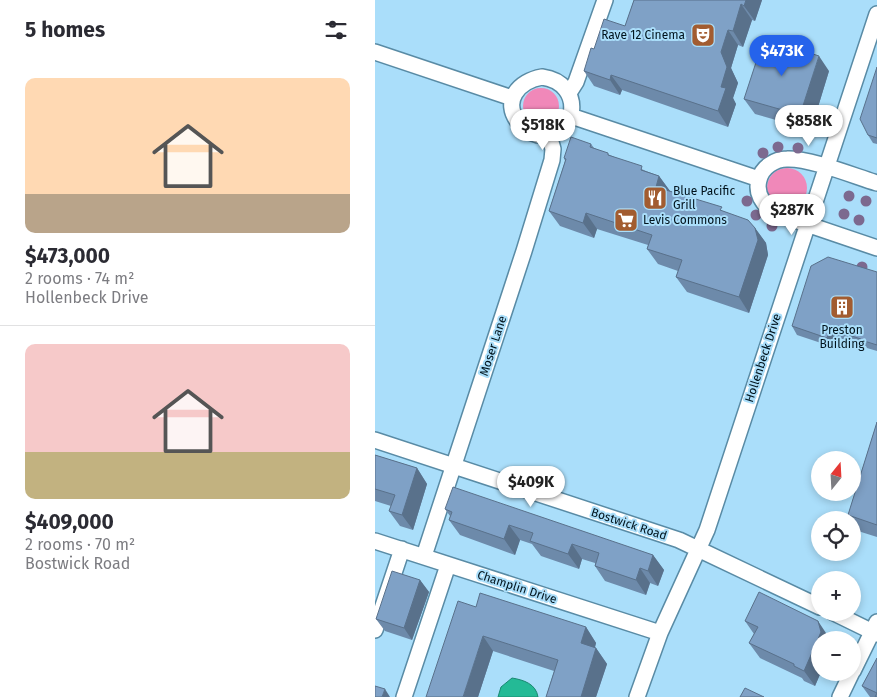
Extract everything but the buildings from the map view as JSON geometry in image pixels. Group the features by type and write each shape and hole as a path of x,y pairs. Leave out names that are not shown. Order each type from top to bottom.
{"street":[{"path":"569,93 576,82 605,0"},
{"name":"Hollenbeck Drive","path":"637,697 659,633 707,530 877,14"},
{"path":"375,52 512,98"},
{"path":"542,77 555,80 569,93 572,102 571,116 563,127 549,135 535,134 523,128 514,116 511,108 512,98 518,89 525,82 532,79 542,77"},
{"path":"571,116 759,179"},
{"name":"Moser Lane","path":"423,556 525,251 552,160 553,149 549,135"},
{"path":"877,183 827,167 788,158 775,161 766,167 759,179 758,190 766,208 774,213 877,248"},
{"name":"Bostwick Road","path":"375,440 679,540 811,603"},
{"name":"Champlin Drive","path":"375,541 659,633"},
{"path":"375,630 402,549"},
{"path":"404,697 449,564"},
{"path":"855,621 875,629 861,655"},
{"path":"840,697 848,681"}],"shaded area":[{"path":"541,88 553,94 559,106 553,118 541,124 529,118 523,106 529,94"},
{"path":"791,168 798,171 804,177 807,188 806,196 798,205 791,208 783,208 776,205 768,196 767,184 770,177 779,169"},
{"path":"512,678 529,683 535,689 538,697 498,697 501,687"}],"place":[{"name":"Rave 12 Cinema","path":"703,35"},
{"name":"Blue Pacific Grill","path":"655,198"},
{"name":"Levis Commons","path":"626,220"},
{"name":"Preston Building","path":"842,307"}]}
